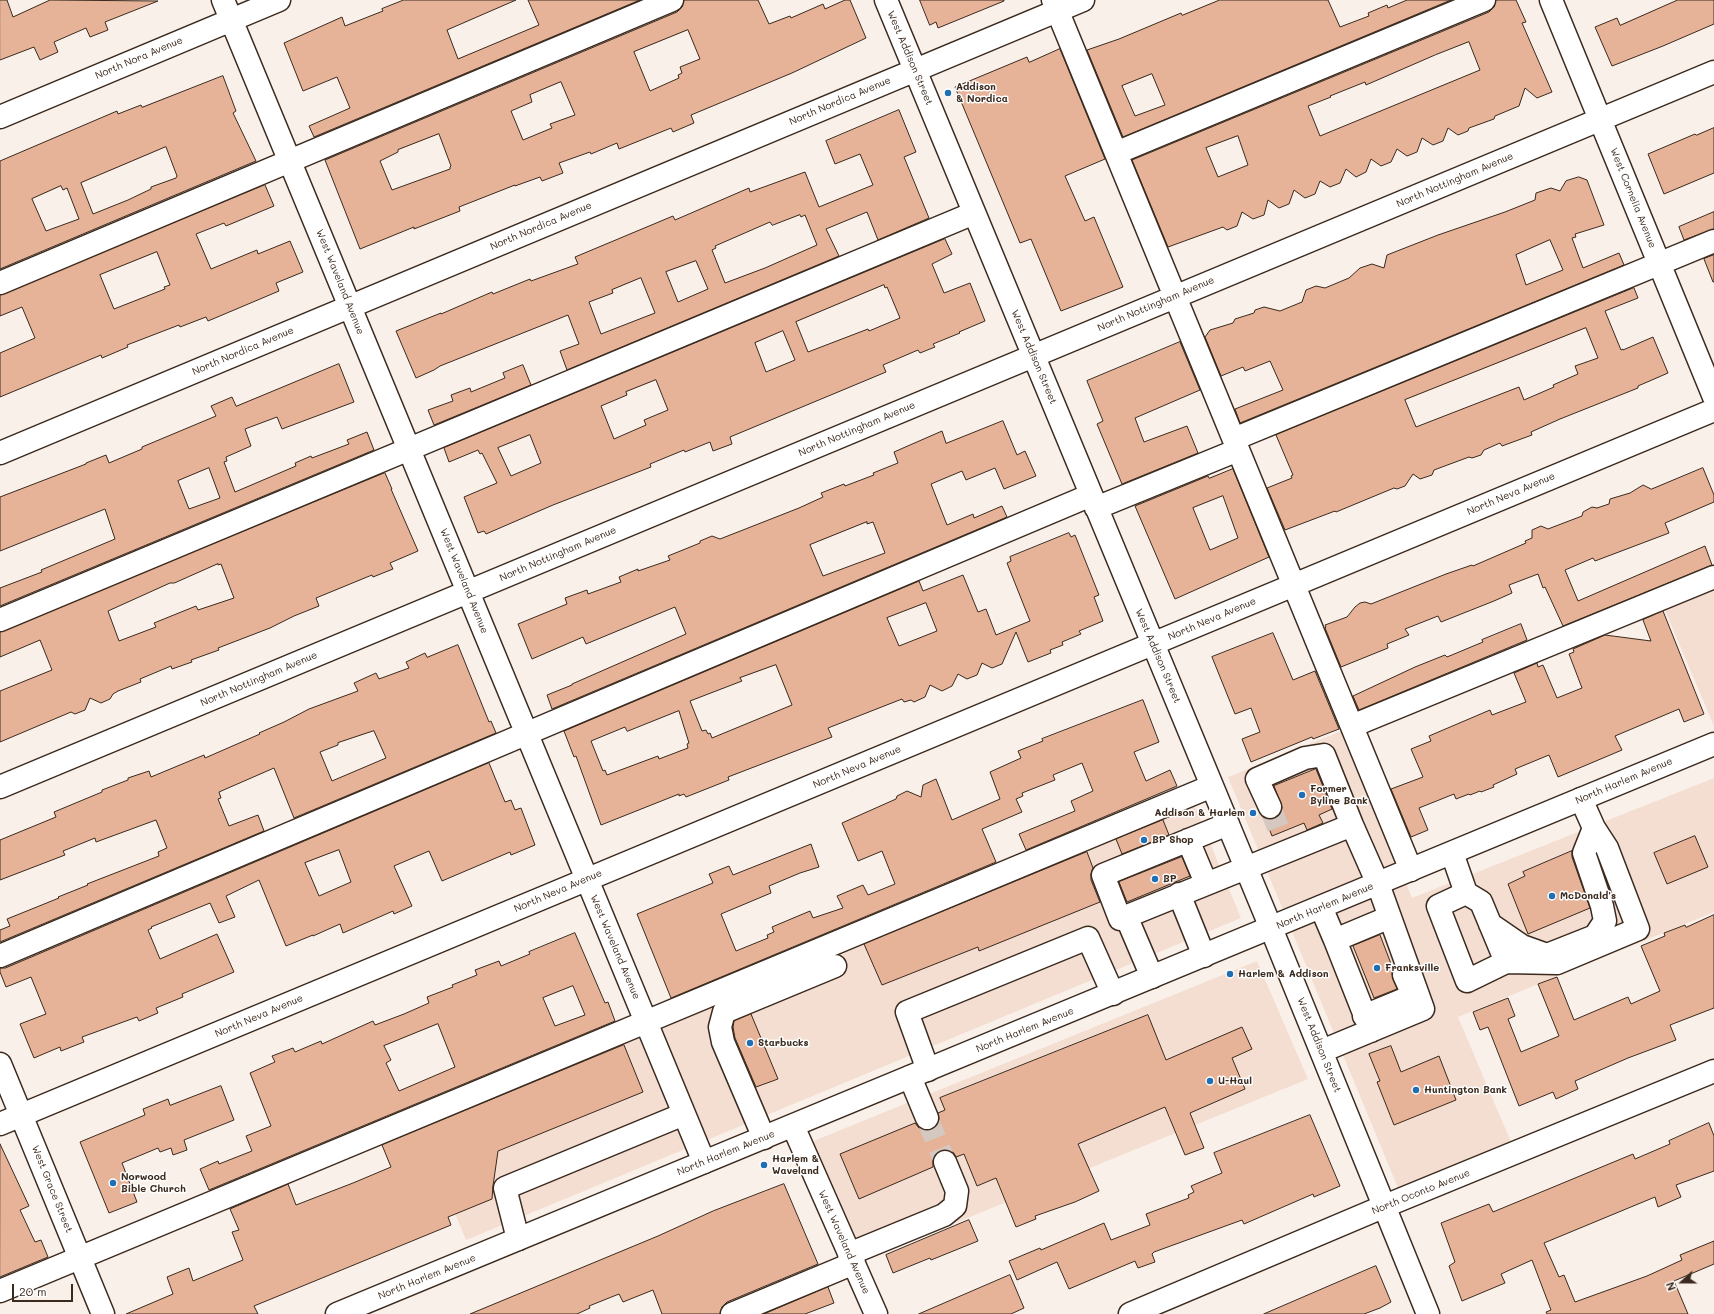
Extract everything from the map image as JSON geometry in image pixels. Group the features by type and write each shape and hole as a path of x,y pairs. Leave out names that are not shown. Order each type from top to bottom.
{"street":[{"name":"West Waveland Avenue","path":"223,0 704,1162"},
{"name":"North Nora Avenue","path":"0,117 279,0"},
{"path":"0,283 672,0"},
{"name":"West Addison Street","path":"886,0 1322,1051 1428,1314"},
{"name":"North Nordica Avenue","path":"0,453 915,70 1055,5 1083,0"},
{"path":"1116,153 1484,0"},
{"name":"West Cornelia Avenue","path":"1551,0 1714,397"},
{"path":"1055,5 1411,870"},
{"name":"North Nottingham Avenue","path":"0,787 1714,72"},
{"path":"0,620 974,213"},
{"path":"0,956 526,734 1236,444 1659,263 1714,241"},
{"name":"North Neva Avenue","path":"0,1124 1714,410"},
{"path":"1352,726 1714,576"},
{"name":"North Harlem Avenue","path":"336,1314 1113,994 1714,744"},
{"path":"1270,807 1257,779 1305,758 1324,755 1352,825 1378,884 1423,1009 1368,1023 1322,1051"},
{"path":"0,1291 1212,786"},
{"path":"1466,893 1438,906 1467,981 1506,962 1557,963 1638,929 1606,848 1594,828 1581,799"},
{"path":"1228,824 1103,876 1120,918 1246,867 1284,841 1352,825"},
{"path":"1490,924 1522,946 1547,955 1595,936 1605,921 1602,906 1584,853 1594,828"},
{"path":"1188,840 1206,883"},
{"path":"1452,853 1466,893 1481,902 1506,962"},
{"path":"1179,894 1204,956"},
{"path":"1322,907 1368,1023"},
{"path":"1126,916 1152,977"},
{"path":"1335,940 1390,917"},
{"path":"927,1118 907,1012 1088,938 1113,994"},
{"path":"764,1138 722,1042 720,1027 724,1012 835,966"},
{"name":"West Grace Street","path":"0,1064 103,1314"},
{"name":"North Oconto Avenue","path":"1130,1314 1385,1206 1714,1072"},
{"path":"518,1239 505,1188 684,1114"},
{"name":"West Waveland Avenue","path":"793,1126 876,1314"},
{"path":"732,1314 944,1215 955,1206 957,1191 945,1162"}],"shaded area":[{"path":"1714,587 1714,726 1664,608"},
{"path":"1344,730 1412,898 1714,778 1714,912 1458,1017 1511,1142 1398,1188 1228,777"},
{"path":"1192,799 1241,918 466,1240 417,1121"},
{"path":"1257,961 1308,1079 862,1261 811,1142"}],"building":[{"path":"0,0 7,0 13,17 50,0 158,1 105,22 108,30 90,37 86,28 54,42 58,52 40,60 34,47 0,60"},
{"path":"404,0 516,0 447,30 458,59 539,25 528,0 640,0 314,137 309,126 350,108 337,77 303,91 284,43 342,17 345,26 383,11 382,9"},
{"path":"684,0 758,0 769,24 790,16 791,18 823,4 825,9 845,0 850,0 866,38 792,73 691,115 694,123 673,132 671,128 619,149 617,143 591,154 590,152 559,163 563,173 542,181 540,177 515,185 459,207 460,211 414,229 414,227 360,249 325,160 677,12 682,7","holes":["688,30 700,59 680,67 682,73 678,75 679,78 650,91 634,52","561,82 575,115 550,124 552,128 523,140 511,111 532,102 530,95","439,134 451,166 450,169 392,190 380,161 398,152 398,150"]},
{"path":"920,0 1004,1 938,28 936,22 930,25"},
{"path":"1220,0 1328,0 1340,27 1369,16 1368,13 1387,5 1388,8 1407,0 1451,0 1123,137 1087,50 1119,39 1181,13 1182,15","holes":["1152,74 1165,105 1135,116 1122,86"]},
{"path":"1496,0 1516,0 1526,22 1522,23 1552,92 1537,98 1525,88 1519,106 1495,116 1494,119 1469,128 1468,131 1458,135 1448,128 1443,141 1433,145 1422,138 1417,152 1407,156 1397,149 1391,162 1381,166 1371,159 1366,172 1356,177 1346,169 1340,183 1330,187 1320,181 1315,194 1305,198 1294,190 1289,204 1279,208 1268,200 1264,215 1253,219 1242,212 1237,226 1227,230 1223,227 1168,247 1132,160 1489,12 1494,7","holes":["1469,42 1480,70 1320,136 1308,106 1365,82 1366,85","1238,136 1248,165 1218,177 1206,148"]},
{"path":"1678,0 1714,0 1714,24 1612,66 1595,27 1617,18 1620,25"},
{"path":"1060,49 1105,159 1065,176 1085,221 1094,217 1123,287 1061,311 1031,239 1020,243 955,87 1027,57 1029,62"},
{"path":"223,76 236,111 233,113 256,161 0,269 0,161 117,111 118,114 141,105 142,107","holes":["166,147 177,176 176,178 151,187 151,189 128,200 93,214 81,183","61,186 63,190 67,188 79,219 46,231 32,199"]},
{"path":"899,110 916,152 904,157 929,218 878,240 867,212 826,229 839,256 567,370 560,351 579,344 568,315 440,366 416,378 396,331 492,292 493,294 530,279 531,281 578,264 575,257 673,216 675,220 749,188 750,192 805,172 819,207 873,185 860,154 835,164 826,141","holes":["800,215 801,217 805,215 817,245 765,268 725,283 712,250 716,248 715,246 770,222 772,225","696,261 708,289 678,302 666,272","641,278 655,313 601,334 589,302 613,293 612,290"]},
{"path":"1714,128 1714,173 1664,194 1648,154 1695,134 1696,135"},
{"path":"1579,177 1587,180 1604,225 1575,234 1576,237 1572,238 1583,268 1619,253 1624,265 1240,423 1235,409 1283,390 1270,361 1245,371 1243,367 1221,376 1205,337 1210,330 1233,323 1235,319 1254,313 1255,310 1264,307 1280,311 1302,302 1306,290 1316,286 1325,288 1349,278 1360,268 1372,264 1384,268 1387,255 1535,200 1536,193 1551,188 1560,191 1566,181","holes":["1550,240 1563,270 1526,285 1516,255"]},
{"path":"265,185 274,206 226,226 224,223 196,234 211,269 257,250 258,254 290,241 303,272 276,283 279,291 208,321 206,317 180,327 179,325 127,345 128,347 102,358 101,355 0,397 0,353 35,338 22,307 0,316 0,295","holes":["157,252 170,285 164,287 165,289 114,309 100,275"]},
{"path":"1714,212 1714,229 1684,240 1679,227"},
{"path":"945,239 952,254 932,264 944,293 970,283 985,321 933,344 935,347 920,353 918,350 883,365 886,372 730,437 732,444 713,451 710,442 685,452 684,450 650,464 651,467 553,505 486,534 484,531 478,533 464,497 497,483 482,453 480,454 478,450 449,462 444,448","holes":["884,285 885,288 887,287 900,318 869,331 868,329 808,352 796,322","783,331 795,360 766,372 755,343","656,380 668,410 644,420 646,425 614,439 601,406 627,395 626,392","530,435 541,463 511,476 498,448"]},
{"path":"1714,255 1714,282 1713,282 1704,259"},
{"path":"1634,288 1638,298 1605,311 1621,350 1653,337 1668,373 1638,386 1638,388 1531,432 1532,435 1502,446 1500,443 1484,450 1481,455 1472,458 1469,457 1434,470 1432,475 1420,479 1413,474 1405,486 1397,489 1394,488 1336,512 1335,511 1285,530 1267,488 1292,478 1291,476 1293,475 1276,435","holes":["1586,328 1598,358 1575,366 1578,374 1553,385 1554,387 1524,400 1519,387 1416,427 1405,400"]},
{"path":"1180,342 1200,390 1135,418 1144,442 1187,426 1198,453 1122,484 1097,424 1103,421 1087,381"},
{"path":"339,364 354,402 282,429 277,417 245,429 251,446 226,457 227,461 224,462 235,492 296,466 295,463 311,456 312,458 349,444 347,440 367,432 374,450 0,606 0,588 42,572 41,570 115,539 105,509 0,551 0,497 106,455 109,463 142,449 142,447 216,416 211,406 232,397 236,406","holes":["209,468 220,498 189,509 178,481"]},
{"path":"523,365 531,385 434,425 428,410 453,401 451,395 470,388 471,392 505,378 503,373"},
{"path":"1003,421 1017,455 1025,451 1036,476 1004,489 995,468 966,480 962,471 931,484 947,525 973,514 974,518 1002,506 1007,517 552,709 547,695 686,634 675,607 586,644 583,637 532,659 518,624 567,604 565,598 587,590 588,594 621,582 619,577 638,569 638,571 670,560 668,556 700,543 700,541 712,536 720,539 799,508 823,497 821,493 874,475 873,473 898,463 894,452 942,431 946,443","holes":["867,522 867,524 873,522 885,553 823,576 810,545"]},
{"path":"1703,468 1714,495 1714,502 1665,523 1669,533 1595,561 1593,558 1565,570 1578,601 1705,546 1712,565 1563,626 1545,587 1543,588 1538,574 1509,585 1512,593 1494,601 1441,622 1438,616 1405,629 1409,635 1387,644 1388,648 1341,667 1325,625 1347,617 1360,603 1365,602 1371,604 1446,574 1472,565 1473,566 1526,543 1525,541 1532,538 1532,530 1541,526 1548,529 1582,516 1583,512 1592,507 1597,508 1609,504 1610,499 1630,493 1643,485 1651,489"},
{"path":"1233,469 1269,557 1175,599 1135,506 1208,476 1209,478","holes":["1223,496 1238,538 1210,550 1193,508"]},
{"path":"385,473 418,551 390,563 393,569 373,577 372,575 316,598 319,606 270,628 218,648 219,650 191,660 192,662 172,669 171,666 140,679 141,682 118,691 113,694 110,699 101,703 90,698 85,710 75,714 71,712 0,742 0,691 52,670 40,640 0,657 0,632","holes":["221,564 234,598 198,610 196,606 154,623 156,627 119,641 108,611 170,583 174,583"]},
{"path":"1069,533 1071,537 1075,535 1099,595 1094,597 1103,621 1079,631 1081,634 1062,642 1063,645 1050,650 1051,653 1028,662 1016,632 1002,664 992,668 982,663 977,675 967,679 958,674 952,686 942,691 930,685 925,697 914,702 911,700 904,702 902,699 828,728 832,737 728,777 729,780 686,797 684,794 679,796 679,794 601,825 576,756 574,757 564,731 919,581 923,591 963,575 978,612 986,609 996,635 1030,621 1007,563 1011,561 1010,557","holes":["926,603 937,631 899,646 887,618","776,665 792,705 712,738 710,733 708,734 706,730 702,731 690,701 742,681 740,678","679,711 689,743 687,744 688,748 659,759 658,756 607,775 605,770 603,771 591,741 625,727 627,731"]},
{"path":"1663,611 1704,714 1684,722 1679,709 1615,736 1622,750 1558,777 1549,755 1515,769 1517,774 1493,785 1494,787 1456,799 1454,794 1419,808 1428,830 1411,837 1391,789 1423,777 1411,749 1431,741 1429,736 1490,710 1492,715 1526,702 1514,673 1537,663 1538,667 1543,665 1557,698 1582,688 1569,654 1574,652 1573,649 1605,635 1651,641 1643,620"},
{"path":"1521,624 1527,640 1359,710 1353,696 1415,667 1445,655 1447,657 1483,642 1482,640"},
{"path":"1273,633 1293,680 1315,671 1339,729 1313,739 1312,737 1251,762 1242,739 1260,732 1251,708 1235,714 1212,657"},
{"path":"458,645 489,722 491,721 496,733 294,818 274,768 219,792 221,798 218,799 229,826 258,815 264,831 0,942 0,930 10,926 7,919 59,898 58,897 88,885 87,884 159,856 158,852 167,848 156,820 96,842 95,838 63,851 65,855 0,880 0,840 56,817 54,812 102,792 102,790 128,780 128,778 149,771 151,777 204,755 205,758 260,734 259,733 309,709 358,691 354,683 376,673 379,679 409,668 406,662 425,653 427,657","holes":["374,731 386,758 332,781 320,752 338,745 338,743"]},
{"path":"1143,700 1159,742 1134,752 1146,781 1170,770 1177,786 1026,850 1019,834 1075,811 1071,801 1093,791 1082,763 1053,775 1055,780 1022,793 1023,796 1016,799 1022,812 982,829 996,862 671,998 637,914 713,883 709,874 729,866 733,875 811,844 819,867 769,886 771,893 721,914 736,951 768,938 767,935 774,932 772,927 810,911 813,918 843,908 837,896 863,885 868,895 895,884 882,851 858,861 842,823 896,799 897,796 907,791 921,797 923,785 936,779 952,820 1000,799 990,772 1021,758 1018,751 1043,741 1042,739"},
{"path":"489,763 505,802 511,800 515,810 521,808 535,845 511,855 510,852 442,881 429,851 394,866 412,906 394,914 393,911 343,933 340,924 286,946 259,880 226,896 235,917 219,923 210,903 151,927 152,928 148,930 160,959 217,934 234,972 182,994 183,997 156,1008 158,1013 139,1021 137,1017 82,1037 84,1042 61,1051 60,1047 34,1058 20,1024 46,1014 31,977 6,987 0,972 0,968 5,968","holes":["339,850 351,882 319,896 305,863"]},
{"name":"Former Byline Bank","path":"1316,769 1332,809 1319,815 1323,823 1307,830 1304,823 1272,836 1265,818 1276,818 1280,814 1282,808 1274,786"},
{"name":"BP Shop","path":"1163,820 1169,835 1122,854 1116,839"},
{"path":"1695,836 1708,867 1667,884 1654,853"},
{"name":"McDonald's","path":"1572,851 1572,857 1590,908 1528,934 1508,884 1525,876 1523,872"},
{"path":"1087,852 1093,868 1091,880 1100,902 979,951 978,947 882,985 864,944"},
{"name":"BP","path":"1182,857 1190,876 1127,902 1119,882"},
{"path":"1714,915 1714,1008 1670,1025 1676,1040 1628,1058 1575,1081 1578,1089 1556,1099 1553,1092 1519,1106 1488,1027 1480,1030 1473,1012 1508,998 1515,1016 1508,1019 1521,1052 1559,1036 1538,984 1557,977 1574,1020 1628,997 1631,1004 1660,991 1641,946 1665,936 1664,933 1685,925 1686,927"},
{"path":"575,933 605,1003 608,1002 615,1021 209,1190 200,1169 218,1161 219,1164 252,1151 246,1136 271,1126 250,1073 275,1062 272,1056 293,1048 295,1052 321,1041 322,1044 373,1021 375,1025 404,1014 429,1003 427,997 453,987 452,985 477,975 475,970 499,961 501,966 530,954 529,952","holes":["573,986 585,1015 555,1026 543,998","438,1024 455,1067 399,1091 386,1063 391,1060 384,1046"]},
{"name":"Franksville","path":"1380,935 1393,969 1392,974 1397,989 1374,998 1353,946"},
{"name":"Starbucks","path":"751,1014 778,1079 756,1087 735,1038 733,1027 734,1021"},
{"path":"1148,1015 1166,1060 1242,1027 1252,1049 1232,1058 1245,1089 1190,1113 1204,1148 1185,1155 1165,1107 1078,1144 1099,1191 1075,1202 1035,1216 1036,1219 1016,1227 996,1178 977,1186 964,1154 956,1157 953,1152 947,1150 941,1150 935,1154 933,1167 859,1199 840,1154 915,1123 919,1128 925,1130 932,1129 937,1125 939,1120 938,1113 945,1110 940,1098"},
{"path":"624,1045 643,1092 498,1151 492,1199 448,1217 451,1225 254,1306 258,1314 126,1314 173,1294 167,1277 189,1268 193,1281 243,1260 232,1232 239,1230 230,1209 288,1184 296,1205 353,1183 391,1167 382,1145"},
{"name":"Huntington Bank","path":"1391,1046 1401,1072 1439,1056 1456,1100 1394,1125 1377,1082 1380,1081 1369,1054"},
{"path":"221,1086 234,1120 184,1140 187,1150 173,1155 171,1148 160,1152 158,1148 122,1163 137,1202 109,1213 80,1142 145,1115 143,1109 168,1099 170,1105"},
{"path":"1310,1115 1340,1186 1314,1197 1313,1194 1244,1224 1242,1220 1154,1252 1152,1254 1155,1262 1138,1268 1135,1261 1069,1289 1057,1262 1017,1280 1009,1261 1040,1248 1041,1250 1104,1223 1111,1240 1150,1225 1146,1214 1189,1198 1188,1195 1194,1192 1191,1186 1222,1173 1214,1153"},
{"path":"1709,1123 1714,1136 1714,1171 1676,1185 1681,1197 1658,1207 1655,1197 1544,1243 1559,1277 1564,1275 1575,1302 1647,1276 1682,1260 1680,1255 1714,1241 1714,1264 1674,1281 1688,1314 1547,1314 1546,1312 1551,1310 1532,1260 1501,1274 1505,1283 1462,1301 1449,1266 1455,1262 1441,1223 1489,1204 1493,1212 1633,1154 1635,1159 1670,1144 1669,1141"},
{"path":"0,1144 29,1206 20,1210 35,1242 41,1240 48,1257 0,1277"},
{"path":"784,1184 818,1264 727,1302 722,1307 720,1314 662,1314 653,1290 623,1302 619,1294 589,1306 590,1308 577,1314 470,1314 658,1236 713,1211"},
{"path":"969,1220 978,1241 931,1260 930,1258 893,1273 886,1255"},
{"path":"1376,1266 1391,1302 1380,1308 1364,1314 1264,1314"},
{"path":"1010,1275 1024,1308 1011,1314 919,1314"},
{"path":"828,1287 834,1303 805,1314 764,1314"}],"tunnel":[{"path":"1270,807 1280,833"},
{"path":"927,1118 945,1162"}],"place":[{"name":"Addison & Nordica","path":"948,93"},
{"name":"Former Byline Bank","path":"1302,795"},
{"name":"Addison & Harlem","path":"1253,813"},
{"name":"BP Shop","path":"1144,840"},
{"name":"BP","path":"1155,879"},
{"name":"McDonald's","path":"1552,896"},
{"name":"Franksville","path":"1377,968"},
{"name":"Harlem & Addison","path":"1230,974"},
{"name":"Starbucks","path":"750,1043"},
{"name":"U-Haul","path":"1210,1081"},
{"name":"Huntington Bank","path":"1416,1090"},
{"name":"Harlem & Waveland","path":"764,1165"},
{"name":"Norwood Bible Church","path":"113,1183"}]}
